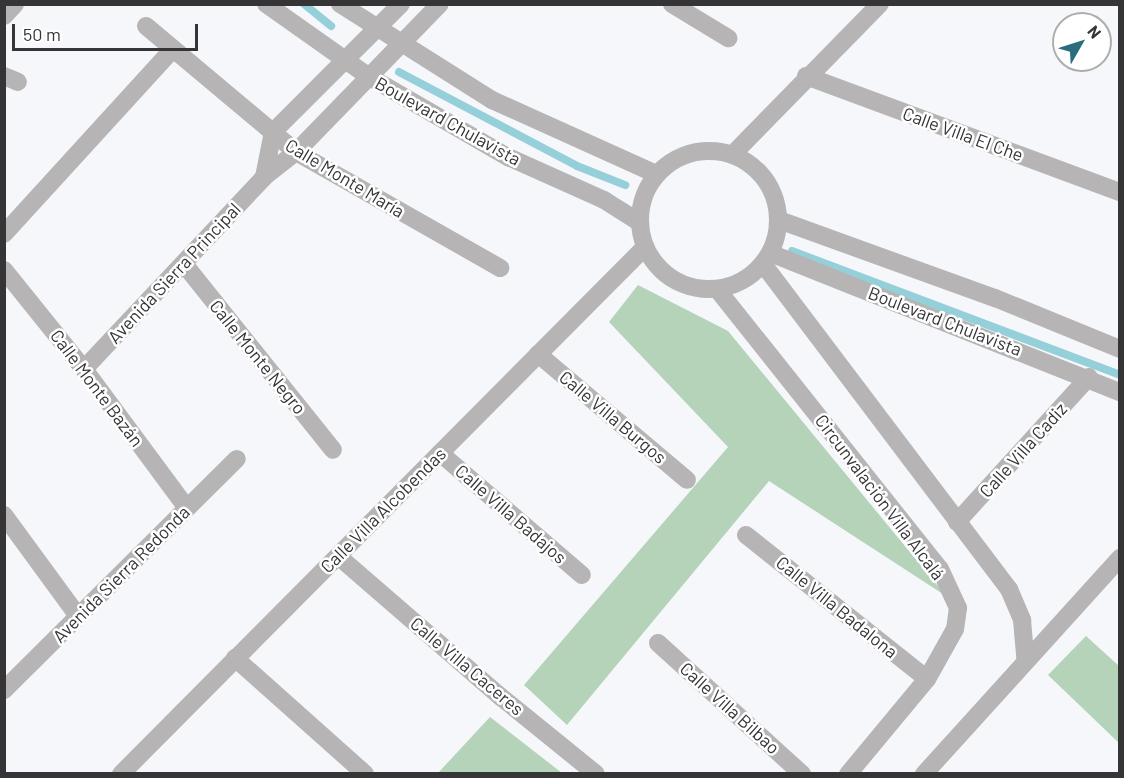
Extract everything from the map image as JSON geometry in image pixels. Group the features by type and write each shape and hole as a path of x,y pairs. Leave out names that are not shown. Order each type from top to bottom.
{"street":[{"path":"4,16 15,4"},
{"name":"Boulevard Chulavista","path":"266,4 343,61 368,76 508,157 604,200 639,222"},
{"path":"340,4 375,30 492,100 656,174"},
{"path":"264,177 273,132 401,4"},
{"name":"Avenida Sierra Principal","path":"84,369 264,177 296,152 440,4"},
{"path":"672,4 693,9 728,38"},
{"path":"733,154 806,76 880,4"},
{"name":"Calle Monte María","path":"146,26 171,51 296,152 500,268"},
{"path":"4,234 171,51"},
{"name":"Calle Villa El Che","path":"806,76 1119,192"},
{"path":"712,150 733,154 752,165 766,180 776,200 779,220 766,259 734,285 717,289 695,288 674,280 657,266 645,247 639,222 641,205 656,174 672,160 691,152 712,150"},
{"name":"Boulevard Chulavista","path":"779,220 995,298 1119,349"},
{"name":"Calle Villa Alcobendas","path":"127,772 236,658 645,247"},
{"path":"766,259 957,522 1009,589 1022,620 1025,658"},
{"name":"Boulevard Chulavista","path":"766,259 1089,377 1119,392"},
{"name":"Calle Monte Negro","path":"184,264 333,450"},
{"name":"Calle Monte Bazán","path":"4,270 84,369 188,508"},
{"name":"Circunvalación Villa Alcalá","path":"717,289 940,569 958,608 955,628 927,679 848,774"},
{"name":"Calle Villa Burgos","path":"538,354 687,480"},
{"name":"Calle Villa Cadiz","path":"957,522 1089,377"},
{"name":"Calle Villa Badajos","path":"440,453 582,575"},
{"name":"Avenida Sierra Redonda","path":"4,690 237,459"},
{"path":"4,515 78,616"},
{"name":"Calle Villa Badalona","path":"746,535 927,679"},
{"name":"Calle Villa Caceres","path":"338,556 596,774"},
{"path":"924,774 1025,658 1119,558"},
{"name":"Calle Villa Bilbao","path":"658,643 802,774"},
{"path":"236,658 365,774"}],"green space":[{"path":"638,285 728,331 946,596 769,481 567,725 524,685 728,447 609,322"},
{"path":"1086,636 1119,666 1119,743 1048,675"},
{"path":"490,717 562,773 438,773"}],"waterway":[{"path":"304,4 331,26"},
{"path":"399,72 577,166 625,185"},
{"path":"792,251 1120,375"}]}
